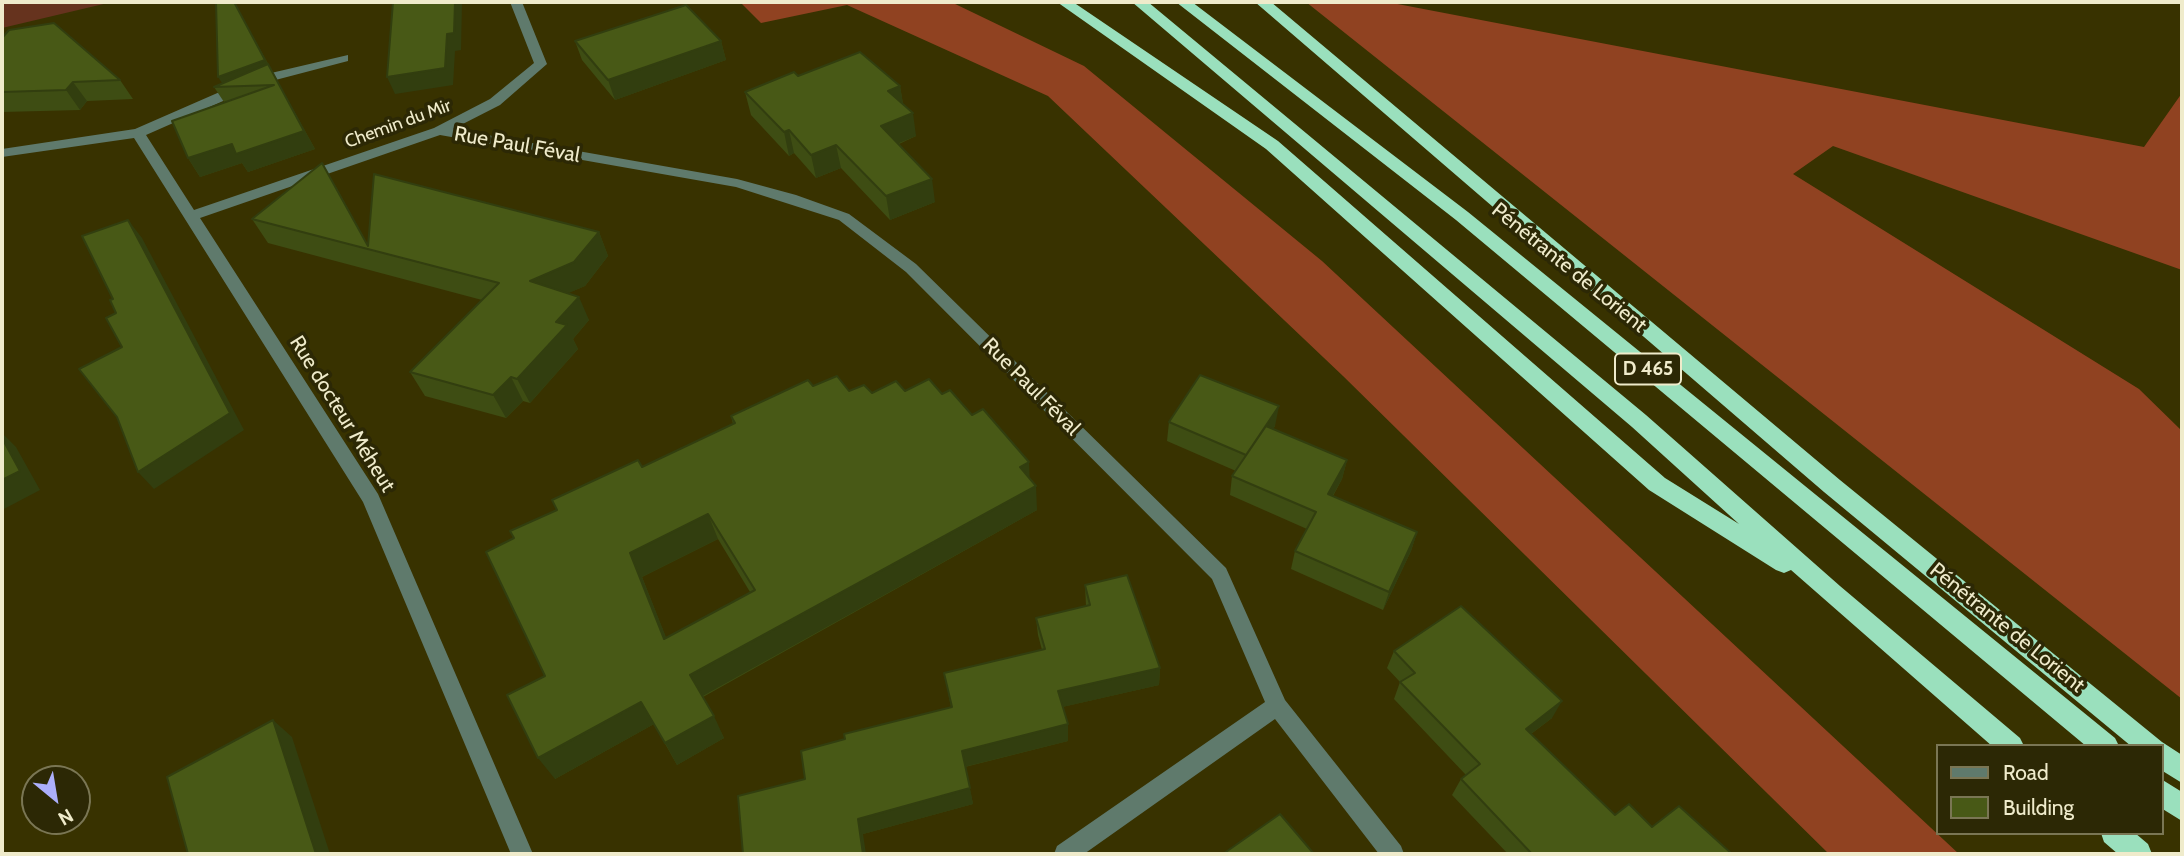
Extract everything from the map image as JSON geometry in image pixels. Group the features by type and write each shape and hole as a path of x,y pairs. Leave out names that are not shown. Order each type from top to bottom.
{"highway":[{"path":"1064,2 1272,145 1657,484 1832,593"},
{"name":"D 465","path":"1139,2 1639,421 1832,593 2009,744"},
{"name":"Pénétrante de Lorient","path":"1183,2 1462,216 2104,744"},
{"path":"1262,2 1832,486 2149,744"},
{"path":"2163,756 2182,771"},
{"path":"2163,793 2182,808"},
{"path":"2116,835 2138,854"}],"street":[{"name":"Chemin du Mir","path":"191,216 439,131 495,102 541,64 516,2"},
{"path":"2,153 138,133 259,80 343,58"},
{"name":"Rue Paul Féval","path":"439,131 737,183 791,198 844,218 911,268 1219,574 1277,706 1393,854"},
{"name":"Rue docteur Méheut","path":"138,133 371,499 522,854"},
{"path":"1065,854 1277,706"}],"shaded area":[{"path":"2,2 112,2 2,28"},
{"path":"740,2 951,2 1084,66 1322,261 1959,854 1829,854 1343,376 1048,96 847,5 761,23"},
{"path":"1306,2 1387,2 2144,147 2182,93 2182,270 1833,146 1793,174 2139,389 2182,431 2182,699"}],"building":[{"path":"216,2 234,2 265,60 218,77"},
{"path":"393,2 455,2 454,33 447,34 445,68 387,77"},
{"path":"686,5 721,41 608,80 575,41"},
{"path":"54,23 120,80 73,82 66,90 2,92 2,38 9,30"},
{"path":"860,52 900,86 888,91 913,113 881,126 932,179 886,196 836,145 811,155 789,130 784,132 745,92 794,72 798,76"},
{"path":"268,64 304,131 236,154 232,144 188,158 172,121 274,85 214,87"},
{"path":"322,163 368,246 374,174 599,232 574,262 530,281 579,297 556,322 567,325 517,379 511,377 493,395 410,372 499,283 252,219"},
{"path":"128,220 230,413 138,472 117,417 79,369 122,347 106,318 116,313 110,300 113,299 82,236"},
{"path":"1200,375 1279,406 1246,455 1169,422"},
{"path":"837,376 849,391 864,385 872,393 896,381 905,391 929,379 942,394 950,390 972,415 983,409 1029,462 1020,467 1036,486 690,675 714,716 665,743 641,702 538,758 507,695 545,676 486,552 514,538 510,531 557,510 552,500 638,460 642,467 735,423 731,416 808,380 813,386","holes":["708,514 755,590 664,639 630,553"]},
{"path":"1266,426 1347,460 1328,494 1417,532 1389,592 1295,551 1316,512 1232,476"},
{"path":"2,438 20,471 2,480"},
{"path":"1127,575 1160,668 1058,691 1068,724 962,751 970,788 858,819 863,854 743,854 738,796 805,779 801,751 845,739 844,734 952,707 944,673 1045,649 1036,618 1090,605 1085,585"},
{"path":"1461,606 1562,701 1526,729 1615,815 1629,804 1652,827 1679,806 1732,854 1532,854 1461,779 1480,764 1400,682 1415,673 1394,651"},
{"path":"273,720 316,854 188,854 167,777"},
{"path":"1280,814 1314,854 1223,854"}]}
